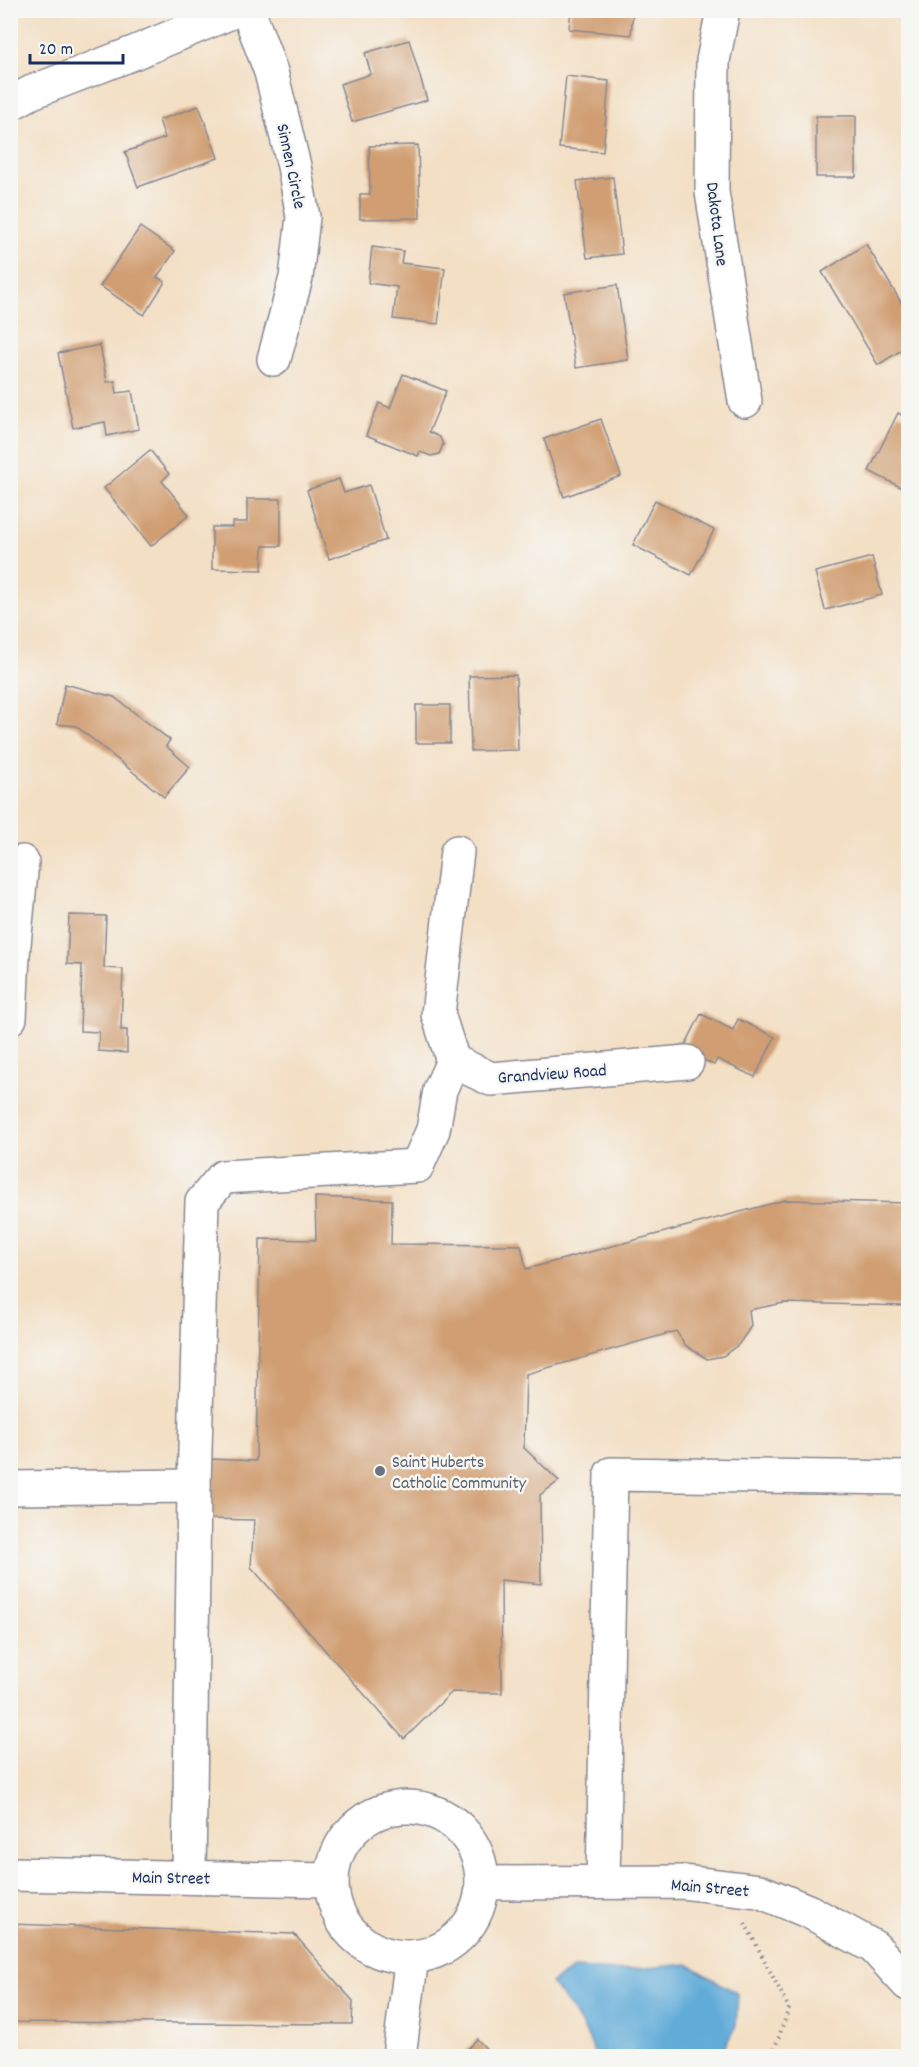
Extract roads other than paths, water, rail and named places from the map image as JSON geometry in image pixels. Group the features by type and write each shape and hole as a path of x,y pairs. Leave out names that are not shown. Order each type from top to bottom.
{"street":[{"path":"10,104 32,92 237,10"},
{"name":"Sinnen Circle","path":"249,10 271,72 294,166 303,217 296,278 274,359"},
{"name":"Dakota Lane","path":"723,10 713,61 712,192 745,401"},
{"path":"189,1877 194,1486 202,1202 223,1177 417,1166 433,1130 440,1090 453,1061 438,1014 457,852"},
{"path":"10,1018 13,955 22,862"},
{"name":"Grandview Road","path":"453,1061 491,1079 687,1062"},
{"path":"603,1882 611,1473 909,1478"},
{"path":"10,1488 194,1486"},
{"path":"407,1806 427,1809 453,1822 475,1848 482,1883 482,1892 472,1922 456,1940 437,1952 412,1957 382,1954 361,1942 341,1920 332,1893 333,1865 339,1848 359,1824 376,1812 407,1806"},
{"name":"Main Street","path":"10,1874 332,1880"},
{"name":"Main Street","path":"482,1883 682,1882 759,1891 810,1912 874,1947 909,1984"},
{"path":"399,2056 412,1957"}],"water":[{"path":"688,1964 738,1994 736,2025 720,2056 595,2056 583,2027 551,1983 575,1968 614,1971"}],"place":[{"name":"Saint Huberts Catholic Community","path":"380,1471"}]}
